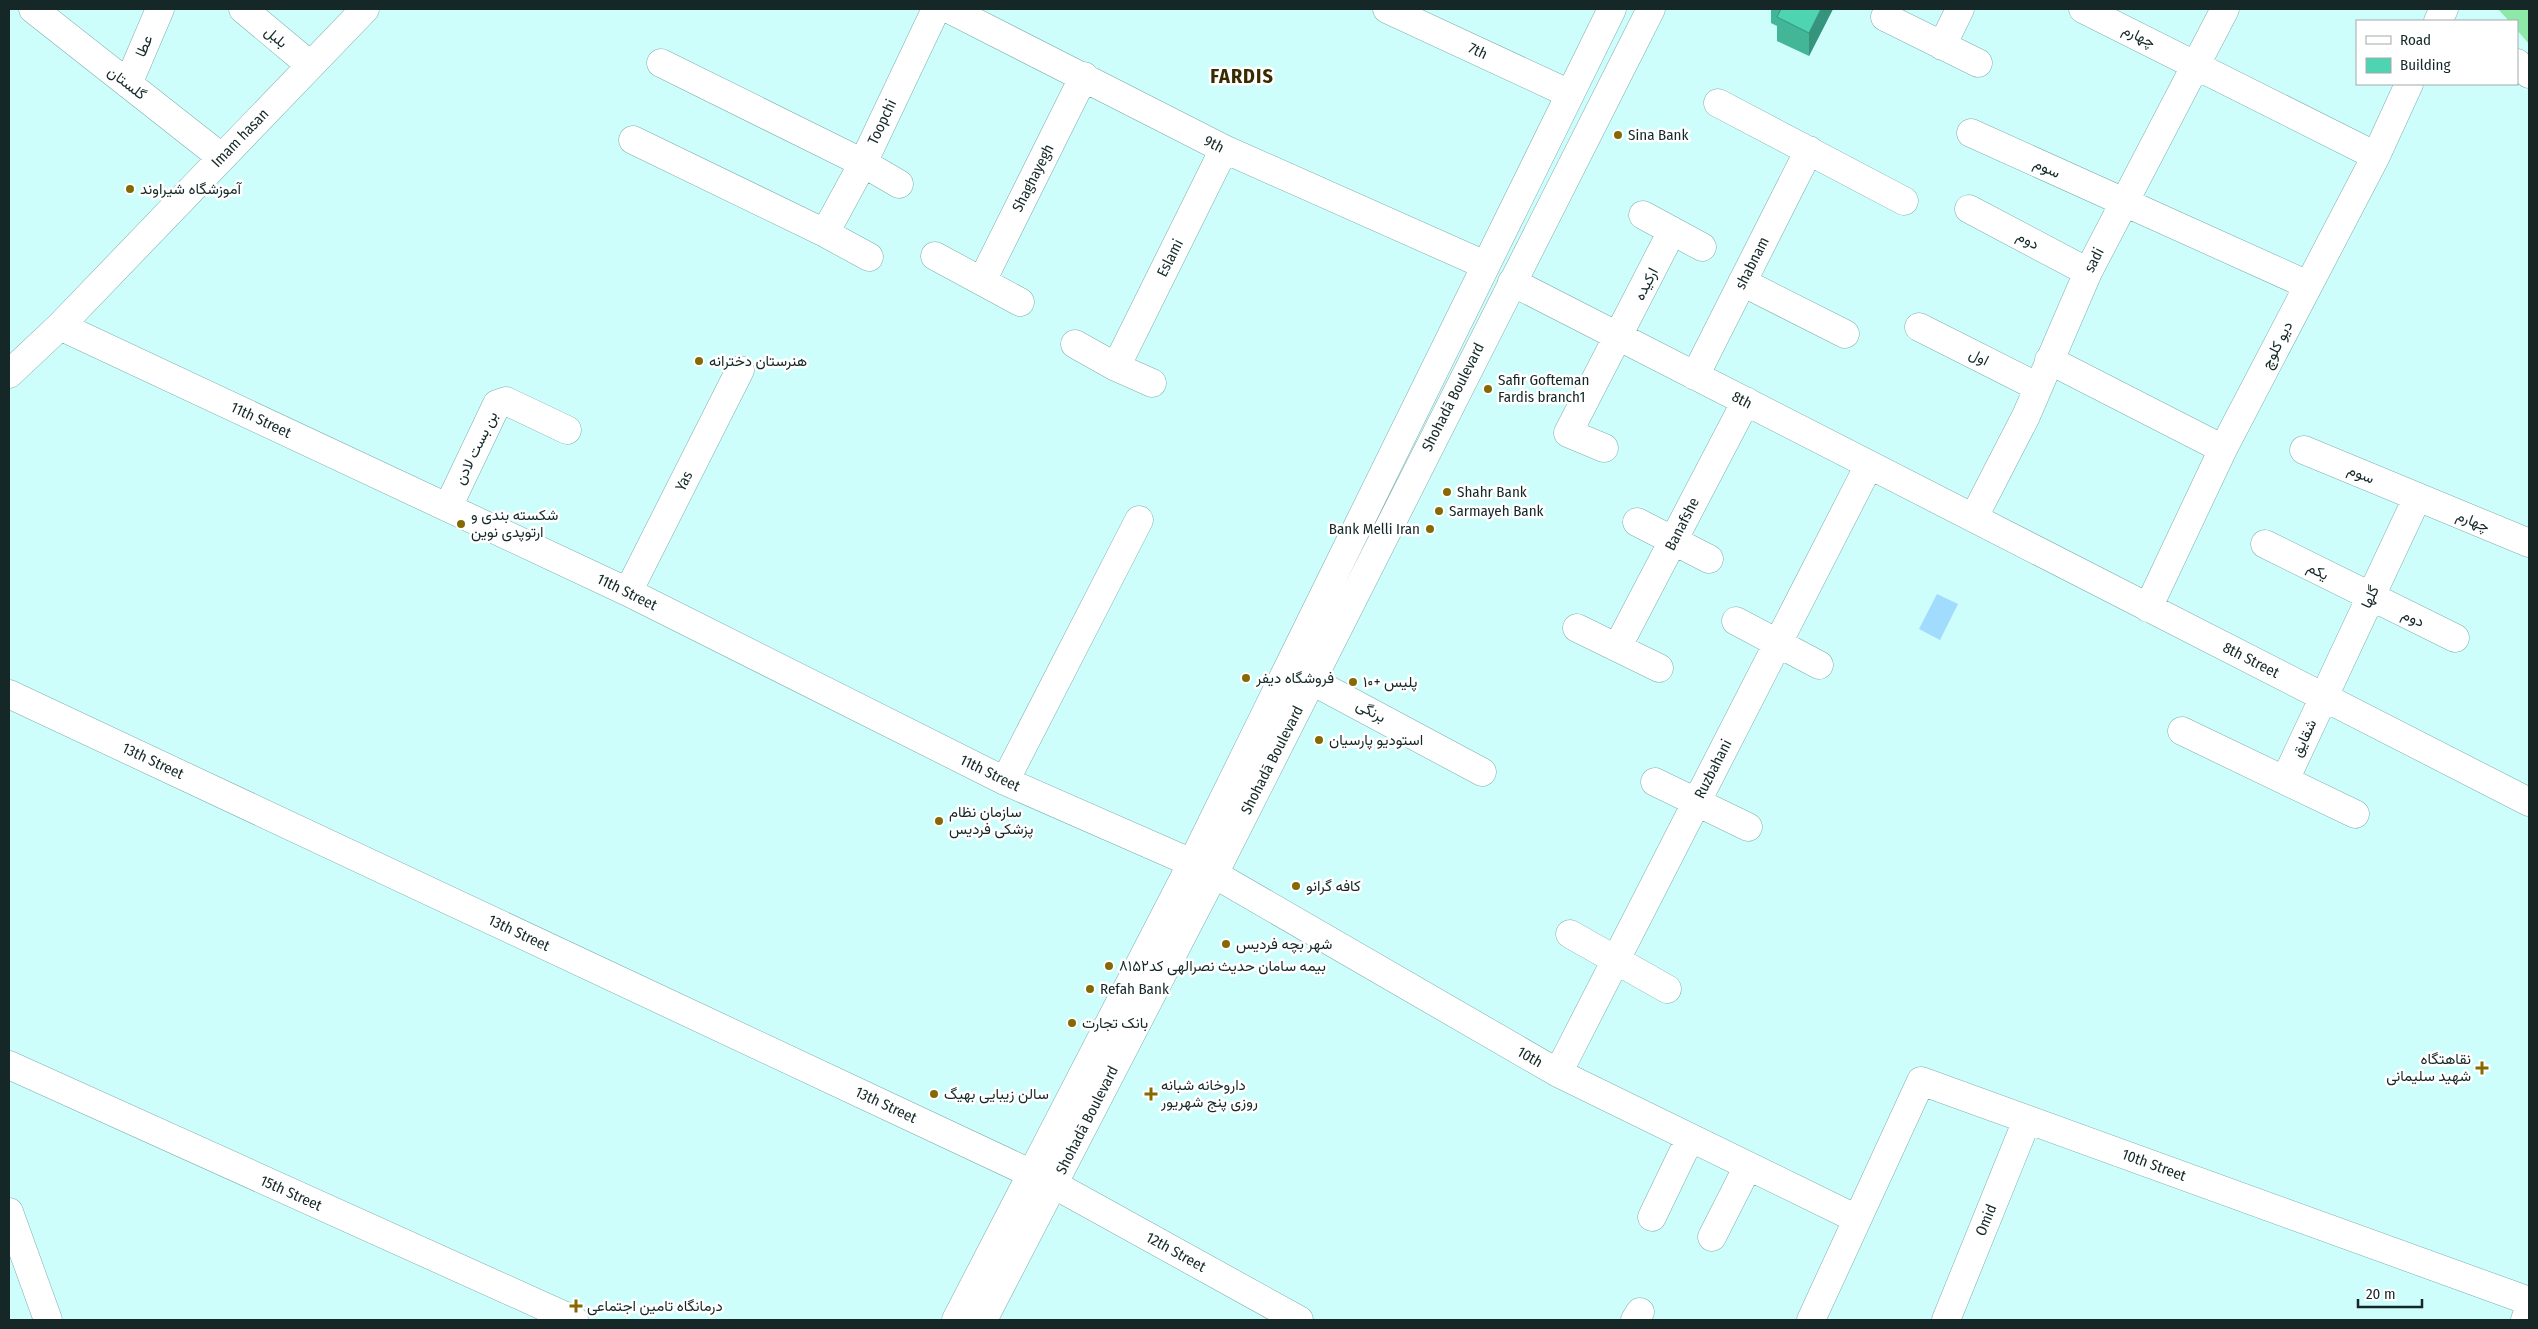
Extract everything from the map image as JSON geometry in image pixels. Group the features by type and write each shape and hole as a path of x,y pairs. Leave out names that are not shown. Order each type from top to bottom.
{"street":[{"name":"گلستان","path":"33,9 221,157"},
{"name":"عطا","path":"128,84 160,9"},
{"name":"بلبل","path":"243,9 310,65"},
{"name":"Imam hasan","path":"9,374 60,326 365,9"},
{"name":"Toopchi","path":"825,233 863,163 936,9"},
{"name":"9th","path":"949,9 1084,76 1224,149 1485,265"},
{"name":"7th","path":"1387,9 1570,94"},
{"name":"Shohadā Boulevard","path":"1203,869 1382,480 1485,265 1612,9"},
{"name":"Shohadā Boulevard","path":"956,1320 1041,1179 1203,869 1312,681 1651,9"},
{"path":"1942,46 1960,9"},
{"name":"چهارم","path":"2083,9 2376,156"},
{"name":"sadi","path":"1974,517 2013,444 2088,272 2225,9"},
{"path":"1885,17 1978,63"},
{"path":"661,63 863,163 899,184"},
{"path":"2518,64 2529,74"},
{"name":"Shaghayegh","path":"982,281 1084,76"},
{"name":"دیو کلوچ","path":"2148,608 2223,449 2376,156 2409,85"},
{"path":"1718,104 1904,200"},
{"name":"سوم","path":"1971,133 2308,285"},
{"path":"633,140 825,233 869,257"},
{"name":"Eslami","path":"1116,366 1224,149"},
{"name":"shabnam","path":"1695,376 1809,150"},
{"name":"دوم","path":"1969,209 2088,272"},
{"path":"1643,215 1702,247"},
{"name":"ارکیده","path":"1604,448 1568,432 1619,337 1672,231"},
{"path":"935,256 1020,302"},
{"name":"8th","path":"1512,282 1974,517"},
{"path":"1742,282 1844,334"},
{"name":"11th Street","path":"60,326 628,592 1005,781 1203,869"},
{"name":"اول","path":"1919,327 2038,387"},
{"path":"1075,344 1152,383"},
{"path":"2050,360 2223,449"},
{"name":"Yas","path":"628,592 740,370"},
{"name":"بن بست لادن","path":"448,507 497,404 506,401 516,404 568,430"},
{"name":"Banafshe","path":"1618,646 1746,401"},
{"name":"سوم","path":"2304,450 2417,498"},
{"name":"Ruzbahani","path":"1558,1073 1869,465"},
{"name":"چهارم","path":"2417,498 2529,543"},
{"name":"گلها","path":"2323,697 2417,498"},
{"name":"8th Street","path":"1974,517 2529,802"},
{"path":"1005,781 1139,520"},
{"path":"1637,522 1710,560"},
{"name":"یکم","path":"2265,544 2370,598"},
{"name":"دوم","path":"2370,598 2456,638"},
{"path":"1736,621 1819,665"},
{"path":"1577,628 1618,646 1660,668"},
{"name":"برنگی","path":"1312,681 1482,772"},
{"name":"13th Street","path":"9,694 1041,1179"},
{"name":"شقایق","path":"2285,780 2323,697"},
{"path":"2182,731 2355,814"},
{"path":"1655,782 1748,828"},
{"name":"10th","path":"1203,869 1558,1073 1857,1219"},
{"path":"1570,934 1667,989"},
{"name":"15th Street","path":"9,1065 574,1320"},
{"name":"10th Street","path":"1812,1320 1921,1081 2529,1301"},
{"name":"Omid","path":"1946,1320 2027,1120"},
{"path":"1652,1217 1690,1138"},
{"path":"1712,1236 1748,1166"},
{"name":"Shohadā Boulevard","path":"983,1320 1041,1179"},
{"name":"12th Street","path":"1041,1179 1299,1320"},
{"path":"9,1212 48,1320"},
{"path":"2525,1320 2529,1309"}],"green space":[{"path":"2498,9 2529,9 2529,44 2518,31 2518,20 2508,20"}],"water":[{"path":"1937,594 1958,604 1940,640 1919,629"}],"building":[{"path":"1781,9 1821,9 1809,33 1777,17"}],"place":[{"name":"Sina Bank","path":"1618,135"},
{"name":"آموزشگاه شیراوند","path":"130,189"},
{"name":"هنرستان دخترانه","path":"699,361"},
{"name":"Safir Gofteman Fardis branch1","path":"1488,389"},
{"name":"Shahr Bank","path":"1447,492"},
{"name":"Sarmayeh Bank","path":"1439,511"},
{"name":"شکسته بندی و ارتوپدی نوین","path":"461,524"},
{"name":"Bank Melli Iran","path":"1430,529"},
{"name":"فروشگاه دیفر","path":"1246,678"},
{"name":"پلیس +۱۰","path":"1353,682"},
{"name":"استودیو پارسیان","path":"1319,740"},
{"name":"سازمان نظام پزشکی فردیس","path":"939,821"},
{"name":"کافه گرانو","path":"1296,886"},
{"name":"شهر بچه فردیس","path":"1226,944"},
{"name":"بیمه سامان حدیث نصرالهی کد۸۱۵۲","path":"1109,966"},
{"name":"Refah Bank","path":"1090,989"},
{"name":"بانک تجارت","path":"1072,1023"},
{"name":"نقاهتگاه شهید سلیمانی","path":"2482,1068"},
{"name":"سالن زیبایی بهیگ","path":"934,1094"},
{"name":"داروخانه شبانه روزی پنج شهریور","path":"1151,1094"},
{"name":"درمانگاه تامین اجتماعى","path":"576,1306"}],"district":[{"name":"FARDIS","path":"1242,76"}]}
